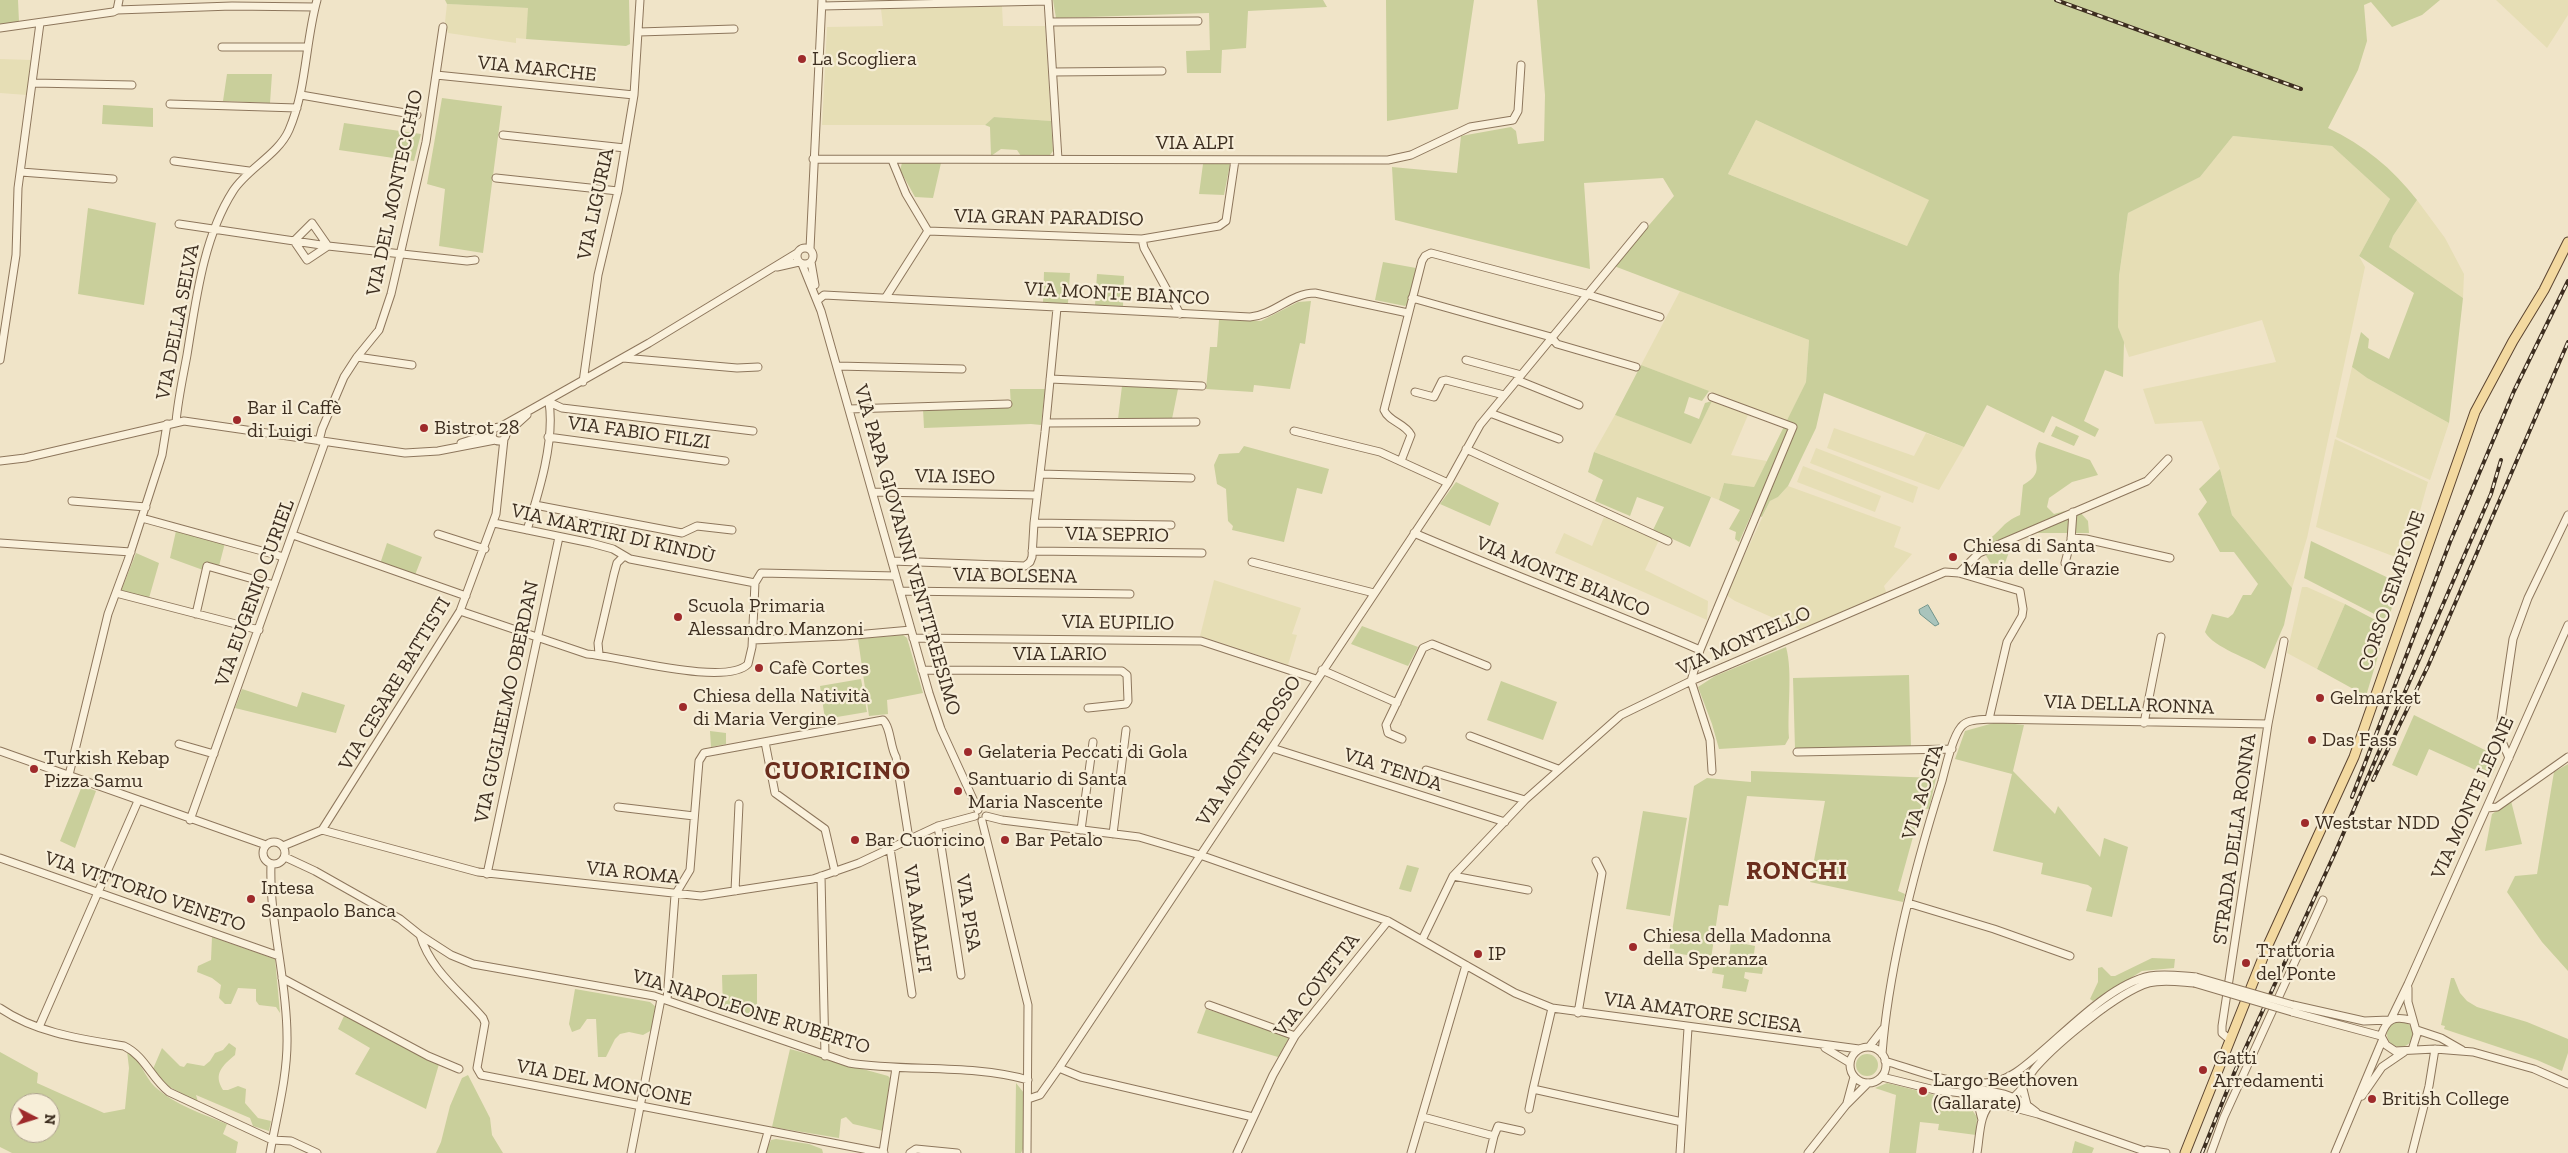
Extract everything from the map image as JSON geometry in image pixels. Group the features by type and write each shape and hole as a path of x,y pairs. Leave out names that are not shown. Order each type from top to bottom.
{"main road":[{"name":"CORSO SEMPIONE","path":"2185,1153 2229,1039 2268,946 2354,757 2475,412 2513,341 2544,290 2568,242"}],"street":[{"path":"117,10 119,0"},
{"name":"VIA LIGURIA","path":"582,382 598,275 618,190 634,95 640,0"},
{"path":"822,3 1048,1 1058,159"},
{"name":"VIA PAPA GIOVANNI VENTITREESIMO","path":"822,3 810,225 810,249 813,257 811,262 817,298 922,670 941,729 976,813"},
{"path":"0,28 117,10 316,4"},
{"name":"VIA DELLA SELVA","path":"176,422 193,318 214,229 233,191 249,171 284,140 301,95 316,4"},
{"path":"1050,22 1198,21"},
{"path":"0,360 16,254 18,188 40,23"},
{"name":"VIA DEL MONTECCHIO","path":"322,442 322,429 344,377 357,356 379,330 391,294 426,142 443,27"},
{"path":"638,32 734,29"},
{"path":"222,47 308,47"},
{"name":"VIA ALPI","path":"813,159 1388,160 1412,155 1470,127 1513,120 1518,111 1521,65"},
{"path":"1053,72 1162,71"},
{"name":"VIA MARCHE","path":"436,75 634,95"},
{"path":"32,83 132,85"},
{"path":"301,95 417,116"},
{"path":"170,104 297,108"},
{"path":"503,135 625,148"},
{"path":"886,297 928,231 902,186 892,160"},
{"name":"VIA GRAN PARADISO","path":"928,231 1142,239 1222,224 1226,221 1235,160"},
{"path":"174,161 249,171"},
{"path":"21,172 113,179"},
{"path":"496,178 618,190"},
{"path":"294,241 312,223 328,246"},
{"name":"VIA DELLA SELVA","path":"179,224 214,229"},
{"name":"VIA PAPA GIOVANNI VENTITREESIMO","path":"810,225 799,251 800,263 817,298"},
{"name":"VIA MONTE ROSSO","path":"1028,1099 1040,1095 1059,1068 1448,482 1466,449 1490,413 1586,294 1644,226"},
{"path":"214,229 328,246 467,261 475,260"},
{"path":"1142,239 1144,248 1180,314"},
{"path":"294,241 307,260 328,246"},
{"path":"499,437 500,428 623,358 775,268 799,251 810,249"},
{"path":"1402,460 1411,435 1407,428 1388,416 1384,410 1408,313 1425,256 1431,254 1586,294 1660,317"},
{"path":"775,268 811,262"},
{"name":"VIA MONTE BIANCO","path":"817,298 824,295 886,297 1057,308 1259,316 1310,293 1327,294 1408,313"},
{"path":"1412,298 1551,337 1557,344 1636,368"},
{"path":"892,561 1025,566 1030,562 1057,308"},
{"path":"357,356 412,365"},
{"path":"623,358 737,368 758,366"},
{"path":"1466,360 1519,378 1579,405"},
{"path":"837,366 962,370"},
{"path":"1050,379 1202,386"},
{"path":"1415,392 1434,397 1442,381 1446,380 1504,395"},
{"path":"1712,397 1794,427 1700,650 1691,681 1710,740 1712,771"},
{"path":"548,402 562,408 753,431"},
{"name":"VIA FABIO FILZI","path":"527,530 548,437 550,414 548,402"},
{"path":"849,409 1008,404"},
{"path":"0,461 25,458 176,422 208,423 404,454 427,453 499,437 533,410"},
{"path":"1490,413 1559,439"},
{"path":"1046,423 1196,422"},
{"path":"69,776 108,614 146,507 162,455 167,424"},
{"path":"1294,431 1380,452 1402,460 1448,482"},
{"name":"VIA CESARE BATTISTI","path":"322,830 460,611 494,522 503,460 499,437"},
{"name":"VIA FABIO FILZI","path":"548,437 725,461"},
{"name":"VIA EUGENIO CURIEL","path":"190,820 274,585 294,535 322,442"},
{"path":"1466,449 1668,541"},
{"path":"1959,573 1979,553 2146,481 2168,458"},
{"path":"1040,474 1192,478"},
{"name":"VIA ISEO","path":"873,492 1037,495"},
{"path":"72,501 146,507"},
{"path":"534,505 682,533 696,526 732,530"},
{"path":"2065,563 2071,538 2073,512"},
{"path":"2509,758 2501,739 2501,720 2513,639 2528,598 2568,515"},
{"path":"142,518 284,558"},
{"name":"VIA MARTIRI DI KINDÙ","path":"494,522 613,549 623,557 755,583"},
{"path":"1034,523 1171,525"},
{"name":"VIA MONTE BIANCO","path":"1414,533 1494,568 1632,621 1700,650"},
{"path":"438,534 485,549"},
{"path":"294,535 466,596"},
{"name":"VIA GUGLIELMO OBERDAN","path":"487,874 559,536"},
{"path":"2071,538 2086,539 2170,558"},
{"path":"0,543 131,552"},
{"name":"VIA SEPRIO","path":"1032,551 1202,552"},
{"path":"600,654 598,643 614,574 617,563 623,557"},
{"path":"1252,562 1374,593"},
{"path":"196,614 207,566 274,585"},
{"name":"VIA MONTELLO","path":"1422,940 1453,876 1525,800 1558,769 1621,716 1691,681 1945,572 1959,573 2020,591 2023,609 2022,616 2007,642 1989,719"},
{"path":"460,611 587,654 600,654 666,669 736,671 748,664 753,640 755,583 760,573 896,576"},
{"name":"VIA BOLSENA","path":"900,591 1130,594"},
{"path":"116,593 259,630"},
{"name":"VIA MONTE LEONE","path":"2390,1019 2408,984 2568,625"},
{"path":"753,640 844,636 911,630"},
{"path":"2144,723 2161,637"},
{"name":"VIA EUPILIO","path":"913,638 1201,640 1316,679"},
{"name":"STRADA DELLA RONNA","path":"2229,1039 2222,1033 2222,1026 2268,724 2284,642"},
{"path":"1402,739 1386,729 1420,654 1428,645 1432,644 1487,666"},
{"name":"VIA LARIO","path":"922,670 1122,671 1125,673 1128,701 1126,704 1088,708"},
{"path":"1322,670 1397,703"},
{"name":"VIA DELLA RONNA","path":"1989,719 2268,724"},
{"name":"VIA AOSTA","path":"1884,1058 1884,1029 1908,904 1952,749 1960,728 1966,723 1989,719"},
{"path":"631,1153 664,999 675,895 690,870 701,755 880,720 886,722 891,749 896,758 909,839"},
{"path":"1113,834 1126,730"},
{"path":"1470,736 1558,769"},
{"path":"765,742 775,793 825,829 834,872"},
{"path":"1081,830 1093,742"},
{"path":"179,744 214,754"},
{"name":"VIA TENDA","path":"1272,748 1505,822"},
{"path":"1797,752 1952,749"},
{"path":"0,751 266,846 275,842 283,846 322,830"},
{"path":"2487,808 2497,807 2568,757"},
{"path":"1426,770 1525,800"},
{"path":"39,1027 138,801"},
{"path":"735,891 739,804"},
{"path":"618,807 694,816"},
{"path":"976,813 984,812 1028,1006 1027,1153"},
{"name":"VIA ROMA","path":"322,830 487,874 675,895 701,896 821,876 938,826 976,813"},
{"name":"VIA AMATORE SCIESA","path":"984,818 1138,837 1200,855 1388,920 1515,994 1552,1008 1688,1028 1859,1049"},
{"name":"VIA PISA","path":"938,826 961,975"},
{"path":"266,846 264,856 271,864 271,885 282,978 287,1050 270,1153"},
{"path":"271,864 281,862 285,857 283,846"},
{"name":"VIA AMALFI","path":"890,848 912,994"},
{"name":"VIA NAPOLEONE RUBERTO","path":"285,857 315,871 400,919 420,935 451,955 474,964 664,999 848,1063 896,1068 1000,1074 1028,1080"},
{"name":"VIA VITTORIO VENETO","path":"0,858 279,956"},
{"name":"VIA AMATORE SCIESA","path":"1578,1012 1602,873 1596,861"},
{"path":"821,876 825,1056"},
{"path":"1453,876 1528,890"},
{"path":"2211,1153 2224,1117 2323,900"},
{"path":"1908,904 1994,929 2070,956"},
{"name":"VIA COVETTA","path":"1237,1153 1253,1117 1295,1036 1388,920"},
{"name":"VIA DEL MONCONE","path":"420,935 424,947 441,976 483,1018 485,1023 477,1068 480,1075 768,1132 883,1152"},
{"path":"1411,1153 1466,965"},
{"path":"1933,1076 1979,1083 1995,1082 2009,1076 2113,992 2150,976 2166,974 2195,980 2293,1008 2382,1038 2392,1050 2462,1050 2534,1069 2568,1084"},
{"path":"282,978 428,1056 460,1069"},
{"path":"1937,1090 2010,1099 2016,1097 2042,1061 2117,998 2151,982 2195,980"},
{"name":"VIA MONTE LEONE","path":"2408,984 2411,1020"},
{"path":"1209,1005 1295,1036"},
{"path":"0,1008 39,1027 69,1037 124,1046 137,1054 156,1079 169,1092 272,1140 291,1141 317,1153"},
{"path":"1529,1108 1552,1008"},
{"path":"2293,1008 2364,1021 2400,1017 2411,1020 2416,1030 2416,1040 2409,1050 2382,1067 2356,1104"},
{"path":"2334,1153 2390,1019"},
{"path":"1680,1153 1688,1028"},
{"name":"VIA AOSTA","path":"1869,1047 1884,1029"},
{"path":"2416,1030 2441,1038 2462,1050"},
{"name":"VIA AMATORE SCIESA","path":"1823,1046 1850,1062"},
{"path":"1846,1105 1854,1077 1850,1062 1853,1054 1859,1049 1869,1047 1884,1058 1961,1087 2007,1093 2027,1104 2038,1114"},
{"path":"2412,1153 2429,1086 2435,1049"},
{"path":"1808,1153 1846,1105 1868,1084 1882,1077 1886,1069 1884,1058"},
{"path":"883,1152 896,1068"},
{"path":"1059,1068 1081,1077 1253,1117"},
{"path":"2009,1076 2021,1080 2027,1104"},
{"path":"1854,1077 1868,1084"},
{"path":"1882,1077 2038,1114 2147,1151 2166,1153"},
{"path":"1533,1089 1682,1122"},
{"path":"1972,1098 1979,1108 1982,1120"},
{"path":"1977,1153 1982,1120 1987,1106 1993,1102"},
{"path":"1423,1117 1494,1136"},
{"path":"1490,1153 1498,1126 1522,1131"},
{"path":"762,1153 768,1132"},
{"path":"910,1153 912,1150 919,1149 957,1153"}],"shaded area":[{"path":"2496,0 2568,0 2568,15 2547,48"},
{"path":"447,4 529,8 526,39 516,38 516,43 448,33 445,22"},
{"path":"1002,6 1003,26 1045,26 1051,121 994,117 985,125 822,125 827,27 883,26 881,9"},
{"path":"0,59 32,60 27,95 0,93"},
{"path":"1756,120 1930,200 1907,246 1728,174"},
{"path":"2233,136 2332,146 2390,199 2359,256 2365,267 2307,538 2292,588 2232,515 2220,469 2202,421 2155,424 2143,389 2276,362 2262,320 2129,357 2118,327 2119,276 2128,213 2200,177"},
{"path":"2417,200 2445,238 2464,274 2463,298 2389,247 2393,236"},
{"path":"1680,291 1809,340 1806,382 1787,422 1641,365"},
{"path":"2352,367 2367,378 2449,423 2430,480 2336,437"},
{"path":"1712,401 1748,415 1731,455 1767,461 1754,487 1724,483 1719,500 1594,452 1615,415 1691,443"},
{"path":"1834,428 1914,456 1926,433 1964,447 1939,490 1827,448"},
{"path":"2335,439 2428,482 2406,561 2316,527"},
{"path":"1816,448 1918,487 1913,503 1810,463"},
{"path":"1803,466 1881,496 1875,512 1797,482"},
{"path":"1788,486 1901,527 1894,547 1912,554 1884,586 1887,594 1803,631 1735,601 1726,595 1770,501 1778,497"},
{"path":"1604,517 1659,540 1645,570 1708,601 1707,620 1555,553 1564,533 1592,546"},
{"path":"1214,580 1301,608 1292,634 1297,635 1288,665 1200,636"},
{"path":"2302,587 2307,587 2345,604 2317,669 2287,653"}],"green space":[{"path":"0,0 18,0 19,22 0,24"},
{"path":"445,0 629,0 630,44 626,46 526,39 528,8 447,4"},
{"path":"1053,0 1323,0 1327,7 1248,11 1246,48 1222,50 1221,73 1187,73 1186,51 1210,50 1209,13 1056,18"},
{"path":"1386,0 1474,0 1458,109 1387,121"},
{"path":"1537,0 2440,0 2422,15 2392,27 2371,2 2364,5 2367,41 2358,70 2328,128 2341,134 2377,158 2417,200 2393,236 2389,247 2463,298 2449,423 2367,378 2352,367 2361,332 2369,339 2368,348 2389,359 2414,293 2359,256 2390,199 2332,146 2233,136 2200,177 2128,213 2119,276 2118,327 2124,342 2123,377 2105,370 2084,421 2099,429 2095,437 2052,416 2044,433 1987,405 1964,447 1824,393 1816,428 1788,486 1778,497 1770,501 1762,517 1752,513 1739,542 1735,539 1736,532 1729,529 1740,510 1719,500 1724,483 1754,487 1806,382 1809,340 1614,266 1674,196 1663,178 1584,183 1590,269 1395,220 1392,167 1457,173 1461,136 1511,127 1516,131 1518,144 1544,141 1545,95","holes":["1756,120 1929,200 1907,246 1728,174"]},
{"path":"227,74 272,74 270,103 223,101"},
{"path":"442,98 502,106 483,253 439,246 445,189 427,184"},
{"path":"103,105 153,108 153,127 102,124"},
{"path":"994,117 1051,121 1053,151 1050,155 1021,156 1017,150 1001,149 991,156 990,127 985,125"},
{"path":"344,123 421,134 414,161 339,150"},
{"path":"902,163 941,163 933,198 915,197 900,170"},
{"path":"1203,164 1230,164 1224,195 1199,194"},
{"path":"88,208 156,223 144,305 78,294"},
{"path":"1383,262 1416,268 1408,304 1405,306 1375,300"},
{"path":"1044,272 1070,273 1068,303 1043,303"},
{"path":"1097,274 1124,276 1123,306 1095,305"},
{"path":"1311,301 1305,344 1300,343 1290,389 1254,385 1253,392 1206,389 1210,347 1217,347 1219,320 1261,321 1298,302"},
{"path":"1641,365 1709,391 1702,401 1689,397 1684,413 1699,419 1705,403 1712,401 1691,444 1615,415"},
{"path":"1122,386 1178,389 1172,419 1118,419"},
{"path":"1010,389 1045,389 1041,425 924,428 923,409 1011,407"},
{"path":"2056,426 2079,436 2074,446 2051,436"},
{"path":"2039,442 2090,460 2098,475 2072,482 2049,498 2047,507 2054,514 2065,511 2079,511 2088,521 2089,533 2016,533 2005,563 1991,564 1984,552 1986,541 2005,524 2020,515 2023,485 2031,480 2037,470 2036,449"},
{"path":"1244,446 1329,469 1322,494 1297,488 1284,542 1232,530 1233,526 1228,521 1226,489 1217,484 1214,465 1219,454 1239,453"},
{"path":"1594,452 1711,497 1690,547 1653,530 1664,507 1637,497 1630,516 1595,501 1603,480 1588,472"},
{"path":"2220,469 2232,515 2292,588 2284,625 2265,669 2224,648 2205,632 2212,614 2228,618 2233,614 2243,595 2251,595 2258,584 2234,552 2220,552 2198,514 2207,502 2199,489"},
{"path":"1456,482 1499,503 1490,526 1440,504"},
{"path":"176,531 225,543 219,566 205,563 203,570 170,558"},
{"path":"2311,541 2399,583 2388,621 2304,578"},
{"path":"387,543 422,557 415,575 380,564"},
{"path":"136,553 159,563 149,598 121,591"},
{"path":"2345,604 2387,626 2366,696 2317,669"},
{"path":"1362,626 1418,647 1408,666 1351,644"},
{"path":"903,635 907,638 923,693 887,700 888,714 869,716 858,639"},
{"path":"1786,647 1789,668 1789,738 1785,745 1719,749 1698,687 1715,676"},
{"path":"1909,675 1911,747 1795,749 1793,678"},
{"path":"861,679 867,712 825,719 820,686"},
{"path":"1501,681 1557,702 1543,740 1487,720"},
{"path":"242,689 297,707 302,692 345,705 336,733 235,708"},
{"path":"2414,715 2497,756 2496,767 2491,777 2429,749 2417,776 2392,765"},
{"path":"1997,722 2024,725 2013,771 2055,814 2058,806 2100,857 2104,838 2128,847 2112,917 2086,911 2092,888 2088,885 2041,874 2043,863 1993,851 2012,774 1955,759 1965,731"},
{"path":"710,731 726,733 726,744 711,747"},
{"path":"2568,764 2568,971 2542,942 2507,892 2515,876 2537,874 2554,772"},
{"path":"1751,771 1936,778 1929,809 1921,808 1898,891 1905,894 1903,902 1810,882 1825,801 1747,796 1728,906 1719,905 1711,959 1669,952 1694,786 1707,778 1751,782"},
{"path":"82,786 96,791 75,848 60,841"},
{"path":"2511,801 2522,844 2485,851 2492,814"},
{"path":"1643,811 1687,818 1670,916 1626,909"},
{"path":"1407,865 1419,868 1411,892 1399,889"},
{"path":"212,937 275,959 280,1013 276,1007 259,1005 256,1001 256,989 238,988 231,1004 225,1004 219,998 221,985 212,978 197,972 198,966 211,960"},
{"path":"1731,941 1755,946 1753,961 1764,963 1762,974 1745,972 1744,978 1749,980 1746,992 1722,988 1724,975 1712,973 1716,954 1729,957"},
{"path":"2152,958 2175,959 2174,968 2142,971 2093,1001 2090,999 2098,982 2098,968 2102,967 2111,976 2115,976"},
{"path":"757,974 757,1019 723,1010 722,975"},
{"path":"2451,978 2454,978 2460,993 2467,1001 2477,1007 2527,1022 2568,1039 2568,1053 2562,1071 2537,1060 2444,1029 2445,1026 2441,1025"},
{"path":"575,989 650,1002 656,1007 652,1030 643,1035 629,1032 620,1034 615,1039 606,1057 598,1057 596,1019 587,1019 580,1029 572,1032 569,1024"},
{"path":"1206,1009 1288,1035 1289,1038 1278,1057 1197,1033"},
{"path":"344,1016 439,1064 426,1109 355,1074 370,1048 338,1029"},
{"path":"2400,1021 2409,1025 2413,1034 2409,1043 2400,1047 2391,1043 2387,1034 2391,1025"},
{"path":"229,1043 236,1048 235,1055 220,1071 220,1084 223,1090 238,1086 246,1089 245,1103 258,1118 271,1121 269,1131 253,1126 250,1118 196,1095 198,1102 162,1083 153,1069 162,1048 180,1066 184,1067 187,1063 204,1066 215,1053 223,1050"},
{"path":"790,1049 888,1076 890,1078 883,1131 853,1124 846,1117 841,1119 839,1138 772,1127"},
{"path":"127,1051 136,1059 151,1083 171,1099 227,1124 223,1134 238,1142 236,1153 12,1153 0,1147 0,1052 38,1073 37,1083 59,1093 10,1093 10,1143 60,1143 60,1093 104,1113 125,1109 129,1068"},
{"path":"1867,1054 1875,1057 1878,1065 1875,1073 1867,1076 1859,1073 1856,1065 1859,1057"},
{"path":"468,1075 490,1118 492,1135 503,1153 436,1153 441,1142 450,1106 462,1078"},
{"path":"1016,1083 1024,1093 1023,1149 1021,1153 1015,1153"},
{"path":"1887,1083 1967,1103 1977,1117 1976,1135 1938,1130 1939,1124 1920,1122 1916,1153 1889,1153 1896,1095 1875,1088"},
{"path":"776,1139 809,1144 822,1149 823,1153 765,1153 771,1140"},
{"path":"2075,1141 2094,1148 2092,1153 2072,1153"}],"water":[{"path":"1928,605 1939,624 1935,626 1920,614 1919,610"}],"railway":[{"path":"2056,0 2301,89"},
{"path":"2352,797 2450,542 2514,391 2568,281"},
{"path":"2373,780 2428,666 2568,342"},
{"path":"2202,1153 2235,1071 2334,855 2491,494 2501,460"}],"place":[{"name":"La Scogliera","path":"802,59"},
{"name":"Bar il Caffè di Luigi","path":"237,420"},
{"name":"Bistrot 28","path":"424,428"},
{"name":"Chiesa di Santa Maria delle Grazie","path":"1953,557"},
{"name":"Scuola Primaria Alessandro Manzoni","path":"678,617"},
{"name":"Cafè Cortes","path":"759,668"},
{"name":"Gelmarket","path":"2320,698"},
{"name":"Chiesa della Natività di Maria Vergine","path":"683,707"},
{"name":"Das Fass","path":"2312,740"},
{"name":"Gelateria Peccati di Gola","path":"968,752"},
{"name":"Turkish Kebap Pizza Samu","path":"34,769"},
{"name":"Santuario di Santa Maria Nascente","path":"958,791"},
{"name":"Weststar NDD","path":"2305,823"},
{"name":"Bar Cuoricino","path":"855,840"},
{"name":"Bar Petalo","path":"1005,840"},
{"name":"Intesa Sanpaolo Banca","path":"251,899"},
{"name":"Chiesa della Madonna della Speranza","path":"1633,947"},
{"name":"IP","path":"1478,954"},
{"name":"Trattoria del Ponte","path":"2246,963"},
{"name":"Gatti Arredamenti","path":"2203,1070"},
{"name":"Largo Beethoven (Gallarate)","path":"1923,1091"},
{"name":"British College","path":"2372,1099"}],"district":[{"name":"CUORICINO","path":"838,772"},
{"name":"RONCHI","path":"1797,872"}]}
